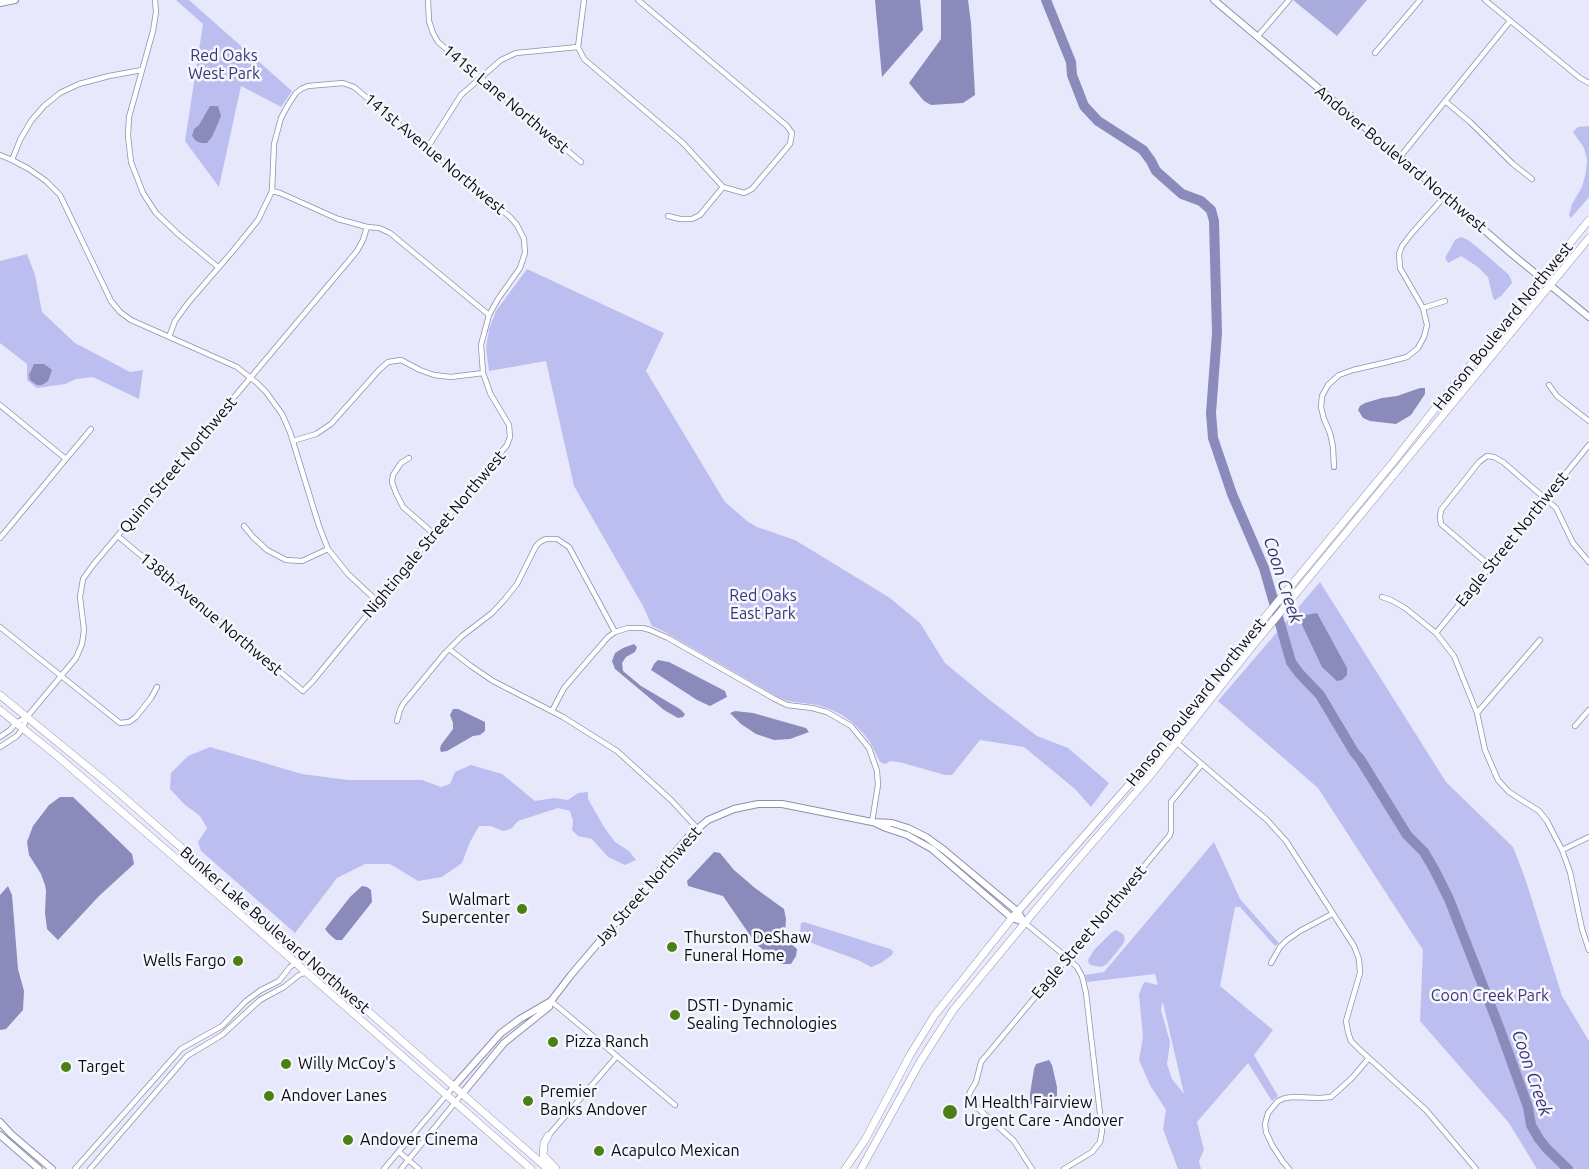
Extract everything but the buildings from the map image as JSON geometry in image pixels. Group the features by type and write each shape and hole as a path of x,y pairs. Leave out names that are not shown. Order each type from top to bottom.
{"main road":[{"name":"Hanson Boulevard Northwest","path":"845,1169 865,1140 910,1055 934,1016 1012,918 1135,778 1589,220"},
{"name":"Hanson Boulevard Northwest","path":"861,1169 939,1029 954,1009 1024,922 1141,786 1264,632 1589,238"},
{"name":"Bunker Lake Boulevard Northwest","path":"0,695 111,786 548,1169"},
{"name":"Bunker Lake Boulevard Northwest","path":"0,710 307,972 531,1169"},
{"path":"548,1136 544,1143 543,1155 556,1169"}],"street":[{"path":"0,3 15,0"},
{"path":"155,0 153,31 129,117 128,136 131,162 142,193 156,213 218,267"},
{"name":"141st Lane Northwest","path":"428,0 429,21 438,42 581,162"},
{"path":"584,0 578,48 584,59 683,143 723,187 744,193 752,189 790,144 792,133 787,126 639,0"},
{"name":"Andover Boulevard Northwest","path":"1214,0 1589,317"},
{"path":"1257,37 1289,0"},
{"path":"1375,53 1420,0"},
{"path":"1485,0 1589,83"},
{"path":"1400,157 1510,21"},
{"path":"428,147 461,94 501,60 516,54 578,48"},
{"path":"12,160 31,121 60,93 79,84 142,70"},
{"name":"141st Avenue Northwest","path":"272,191 274,144 281,118 288,105 296,93 308,86 343,83 354,87 428,147 510,217 521,231"},
{"path":"1445,101 1532,179"},
{"path":"0,155 46,180 60,195 111,301 120,312 131,320 237,368 267,392 282,414 293,441 328,549 348,574 378,602"},
{"path":"668,216 692,219 700,215 723,187"},
{"path":"169,337 175,321 188,303 258,220 272,191 338,219 379,228 390,233 489,315"},
{"path":"1334,467 1333,447 1324,419 1322,396 1328,385 1339,375 1407,357 1418,348 1427,325 1423,308 1400,268 1399,254 1402,246 1445,196"},
{"name":"Quinn Street Northwest","path":"23,729 27,717 76,658 82,644 84,630 80,597 83,579 357,251 367,227"},
{"name":"Nightingale Street Northwest","path":"303,691 503,452 510,437 509,425 490,393 483,373 482,345 489,315 523,260 525,246 521,231"},
{"path":"1423,308 1445,301"},
{"path":"293,441 316,434 331,424 388,362 401,360 434,375 452,378 483,373"},
{"path":"1549,385 1557,396 1589,421"},
{"path":"0,407 66,459"},
{"path":"0,538 91,429"},
{"name":"Eagle Street Northwest","path":"1436,633 1589,445"},
{"path":"1490,566 1441,524 1440,517 1441,510 1479,462 1487,456 1503,462 1556,508 1573,543 1589,561"},
{"path":"409,458 401,463 393,475 392,482 403,507 434,534"},
{"path":"244,526 267,550 286,560 302,561 328,549"},
{"name":"138th Avenue Northwest","path":"119,537 303,691"},
{"path":"397,721 403,704 449,649 499,607 517,584 536,546 546,539 557,539 569,547 615,632"},
{"path":"1382,597 1405,608 1436,633 1454,656 1477,713 1485,750 1498,780 1509,792 1539,811 1547,821 1562,850 1589,950"},
{"path":"0,627 120,723 129,722 136,717 157,687"},
{"path":"552,711 568,683 599,645 615,632 628,628 642,628 657,633 773,699 787,705 827,712 851,726 865,742 874,762 878,785 872,822"},
{"path":"1477,713 1540,640"},
{"path":"449,649 493,681 552,711 601,740 672,800 698,828"},
{"path":"1575,726 1589,710"},
{"name":"Quinn Street Northwest","path":"0,737 27,717"},
{"path":"0,747 14,739 23,729"},
{"path":"1176,742 1267,820 1286,841 1354,946 1359,959 1360,972 1346,1021 1351,1041 1426,1110 1476,1169"},
{"name":"Eagle Street Northwest","path":"1032,1169 1014,1141 968,1098 976,1082 981,1062 1170,835 1171,802 1202,764"},
{"name":"Jay Street Northwest","path":"384,1169 501,1033 551,1001 688,837 721,813 758,804 794,806 872,822 892,823 917,832 944,850 1018,912 1024,922"},
{"name":"Jay Street Northwest","path":"872,822 907,835 932,849 1012,918 1024,922"},
{"path":"1562,850 1589,837"},
{"path":"1271,963 1287,940 1332,914"},
{"path":"1024,922 1077,967 1086,993 1102,1131 1100,1142 1092,1152 1064,1169"},
{"path":"75,1169 181,1049 222,1026 246,1001 279,981 290,967 306,956"},
{"path":"90,1169 187,1056 222,1035 260,1000 307,972"},
{"path":"551,1001 675,1105"},
{"name":"Jay Street Northwest","path":"401,1169 504,1043 549,1007 551,1001"},
{"path":"548,1136 616,1056"},
{"path":"1290,1169 1283,1162 1266,1132 1265,1124 1268,1113 1278,1101 1293,1097 1331,1097 1369,1058"},
{"path":"0,1122 52,1169"},
{"path":"0,1136 39,1169"},
{"path":"16,1151 22,1144"},
{"path":"399,1152 419,1169"}],"green space":[{"name":"Red Oaks West Park","path":"176,0 189,0 292,91 281,107 241,86 219,187 185,141 203,24"},
{"path":"1589,126 1589,197 1571,218 1569,215 1572,204 1582,187 1587,159 1584,148 1573,132 1578,127"},
{"path":"1461,237 1477,247 1511,279 1512,283 1495,300 1488,277 1478,267 1461,256 1448,263 1445,258 1455,240"},
{"path":"27,254 35,275 42,312 75,343 130,372 143,370 139,399 93,377 37,388 27,380 27,364 0,343 0,261"},
{"name":"Red Oaks East Park","path":"527,269 664,333 646,371 725,502 757,527 795,540 890,598 920,623 945,663 1037,736 1068,748 1109,783 1091,807 1075,789 1024,747 980,740 952,775 903,763 880,762 863,733 842,715 818,705 788,701 778,697 652,626 643,606 574,486 546,361 489,371 486,348 489,329 496,311"},
{"name":"Coon Creek Park","path":"1320,582 1446,782 1513,847 1562,996 1589,1041 1589,1169 1537,1169 1509,1123 1420,1021 1423,950 1318,788 1218,701"},
{"path":"210,747 302,774 348,780 422,780 441,787 450,784 455,772 471,765 502,774 535,801 554,798 568,800 578,793 588,792 588,799 604,827 615,842 629,851 636,860 625,865 608,857 592,839 578,836 572,830 573,821 570,811 558,808 518,821 511,829 503,831 491,826 479,826 462,863 442,877 418,881 390,864 365,864 337,878 295,933 201,851 198,842 207,828 200,816 170,789 171,773 188,756"},
{"path":"1214,842 1240,899 1279,943 1275,946 1240,907 1235,907 1220,986 1273,1030 1254,1055 1278,1096 1272,1101 1248,1063 1197,1122 1204,1150 1199,1161 1201,1169 1178,1169 1163,1129 1166,1110 1150,1085 1139,1060 1143,1037 1139,995 1145,982 1158,985 1155,974 1087,982 1085,975 1104,972","holes":["1163,1003 1184,1094 1172,1079 1167,1064 1170,1042 1161,1010"]},
{"path":"804,922 890,949 893,951 892,955 871,967 809,942 800,932 801,923"},
{"path":"1116,930 1123,934 1125,939 1123,944 1107,964 1101,967 1089,964 1088,960 1094,950"}],"shaded area":[{"path":"875,0 920,0 923,30 882,77"},
{"path":"941,0 968,0 975,95 963,103 931,105 924,101 909,83 941,39"},
{"path":"1293,0 1367,0 1337,36"},
{"path":"210,106 218,106 221,116 212,137 207,143 201,143 192,136 194,129 199,125"},
{"path":"34,364 44,364 52,370 48,381 42,385 37,385 30,380 29,375"},
{"path":"1425,388 1425,394 1411,415 1396,424 1370,421 1363,418 1358,410 1365,403"},
{"path":"1317,613 1347,668 1347,675 1342,680 1337,681 1322,667 1302,625 1303,617"},
{"path":"634,644 637,647 635,652 626,657 622,663 623,671 641,686 680,709 685,714 683,717 678,718 664,710 615,669 612,661 615,653"},
{"path":"658,660 669,662 725,691 727,697 710,706 697,700 651,670"},
{"path":"453,709 458,709 485,722 485,731 441,752 441,745 453,729 450,715"},
{"path":"735,711 753,713 806,728 809,732 790,739 774,740 756,734 741,724 730,713"},
{"path":"60,797 73,797 132,854 134,864 99,896 58,940 47,929 45,885 29,855 27,842 33,826 49,805"},
{"path":"714,852 720,853 734,870 784,909 785,934 797,949 791,964 781,964 756,944 723,896 688,886 687,881"},
{"path":"8,886 12,895 18,969 24,991 23,1010 6,1029 0,1030 0,895"},
{"path":"362,886 371,890 372,902 342,940 336,940 325,929 350,897"},
{"path":"1049,1060 1057,1087 1057,1096 1045,1104 1030,1104 1036,1064"}],"waterway":[{"name":"Coon Creek","path":"1046,0 1071,62 1072,75 1084,106 1098,121 1143,150 1156,171 1182,194 1201,201 1211,210 1214,221 1217,333 1211,413 1213,438 1232,494 1264,568 1291,662 1320,695 1407,835 1424,852 1434,869 1449,899 1499,1027 1528,1107 1531,1125 1547,1149 1568,1169"}],"place":[{"name":"Walmart Supercenter","path":"522,909"},
{"name":"Thurston DeShaw Funeral Home","path":"672,947"},
{"name":"Wells Fargo","path":"238,961"},
{"name":"DSTI - Dynamic Sealing Technologies","path":"675,1015"},
{"name":"Pizza Ranch","path":"553,1042"},
{"name":"Willy McCoy's","path":"286,1064"},
{"name":"Target","path":"66,1067"},
{"name":"Andover Lanes","path":"269,1096"},
{"name":"Premier Banks Andover","path":"528,1101"},
{"name":"M Health Fairview Urgent Care - Andover","path":"950,1112"},
{"name":"Andover Cinema","path":"348,1140"},
{"name":"Acapulco Mexican","path":"599,1151"}]}
